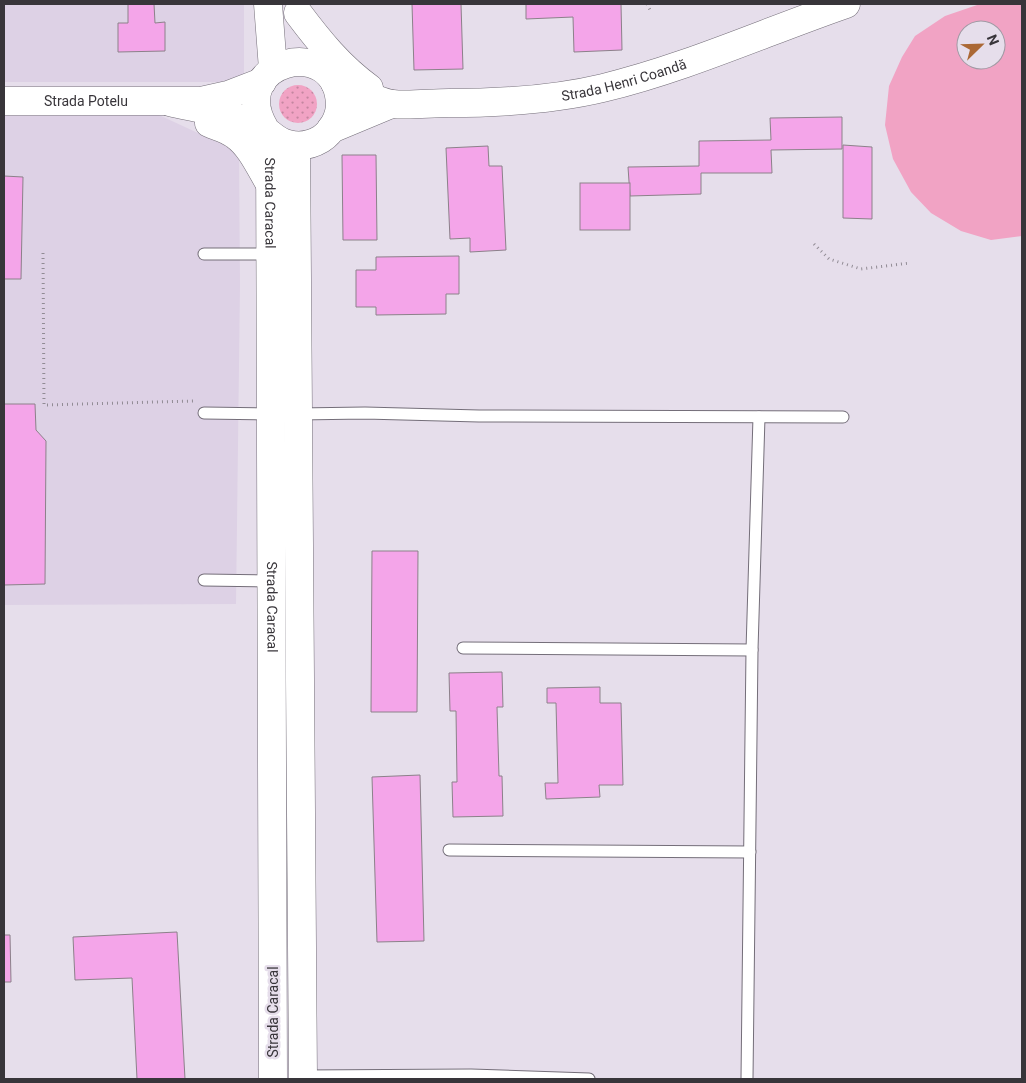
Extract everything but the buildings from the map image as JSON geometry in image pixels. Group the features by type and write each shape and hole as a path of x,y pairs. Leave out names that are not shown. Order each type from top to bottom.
{"main road":[{"path":"268,4 268,76"},
{"name":"Strada Henri Coandă","path":"335,83 390,104 474,103 523,100 602,88 644,77 711,54 846,4"},
{"path":"298,8 300,61"},
{"path":"298,8 320,42 348,72 390,104"},
{"path":"300,61 320,68 329,74 335,83 339,95 340,107 337,119 331,130 324,137 316,142 296,146 287,144 268,132 260,121 256,101 258,91 268,76 286,63 300,61"},
{"name":"Strada Potelu","path":"4,101 201,101 228,95 268,76"},
{"path":"164,102 235,134 250,150 270,186"},
{"name":"Strada Potelu","path":"164,102 234,117 268,132"},
{"name":"Strada Henri Coandă","path":"331,130 390,104"},
{"name":"Strada Caracal","path":"268,132 270,254 285,414 303,1078"},
{"name":"Strada Caracal","path":"273,1079 273,581 285,414 296,146"}],"lane":[{"path":"204,254 270,254"},
{"path":"204,413 844,417"},
{"path":"747,1079 752,650 759,417"},
{"path":"204,580 273,581"},
{"path":"463,648 752,650"},
{"path":"449,850 750,852"},
{"path":"303,1078 471,1075 589,1079"}],"path":[{"path":"647,4 652,12"},
{"path":"814,244 829,259 861,269 910,263"},
{"path":"43,253 44,405 194,401"}],"shaded area":[{"path":"4,4 244,4 244,82 4,82"},
{"path":"980,4 1022,4 1022,236 991,240 961,231 931,213 911,192 893,159 885,125 889,86 902,57 915,36 945,16"},
{"path":"298,85 311,91 317,104 311,117 298,123 285,117 279,104 285,91"},
{"path":"159,115 239,152 240,285 236,604 4,605 4,116"}]}
